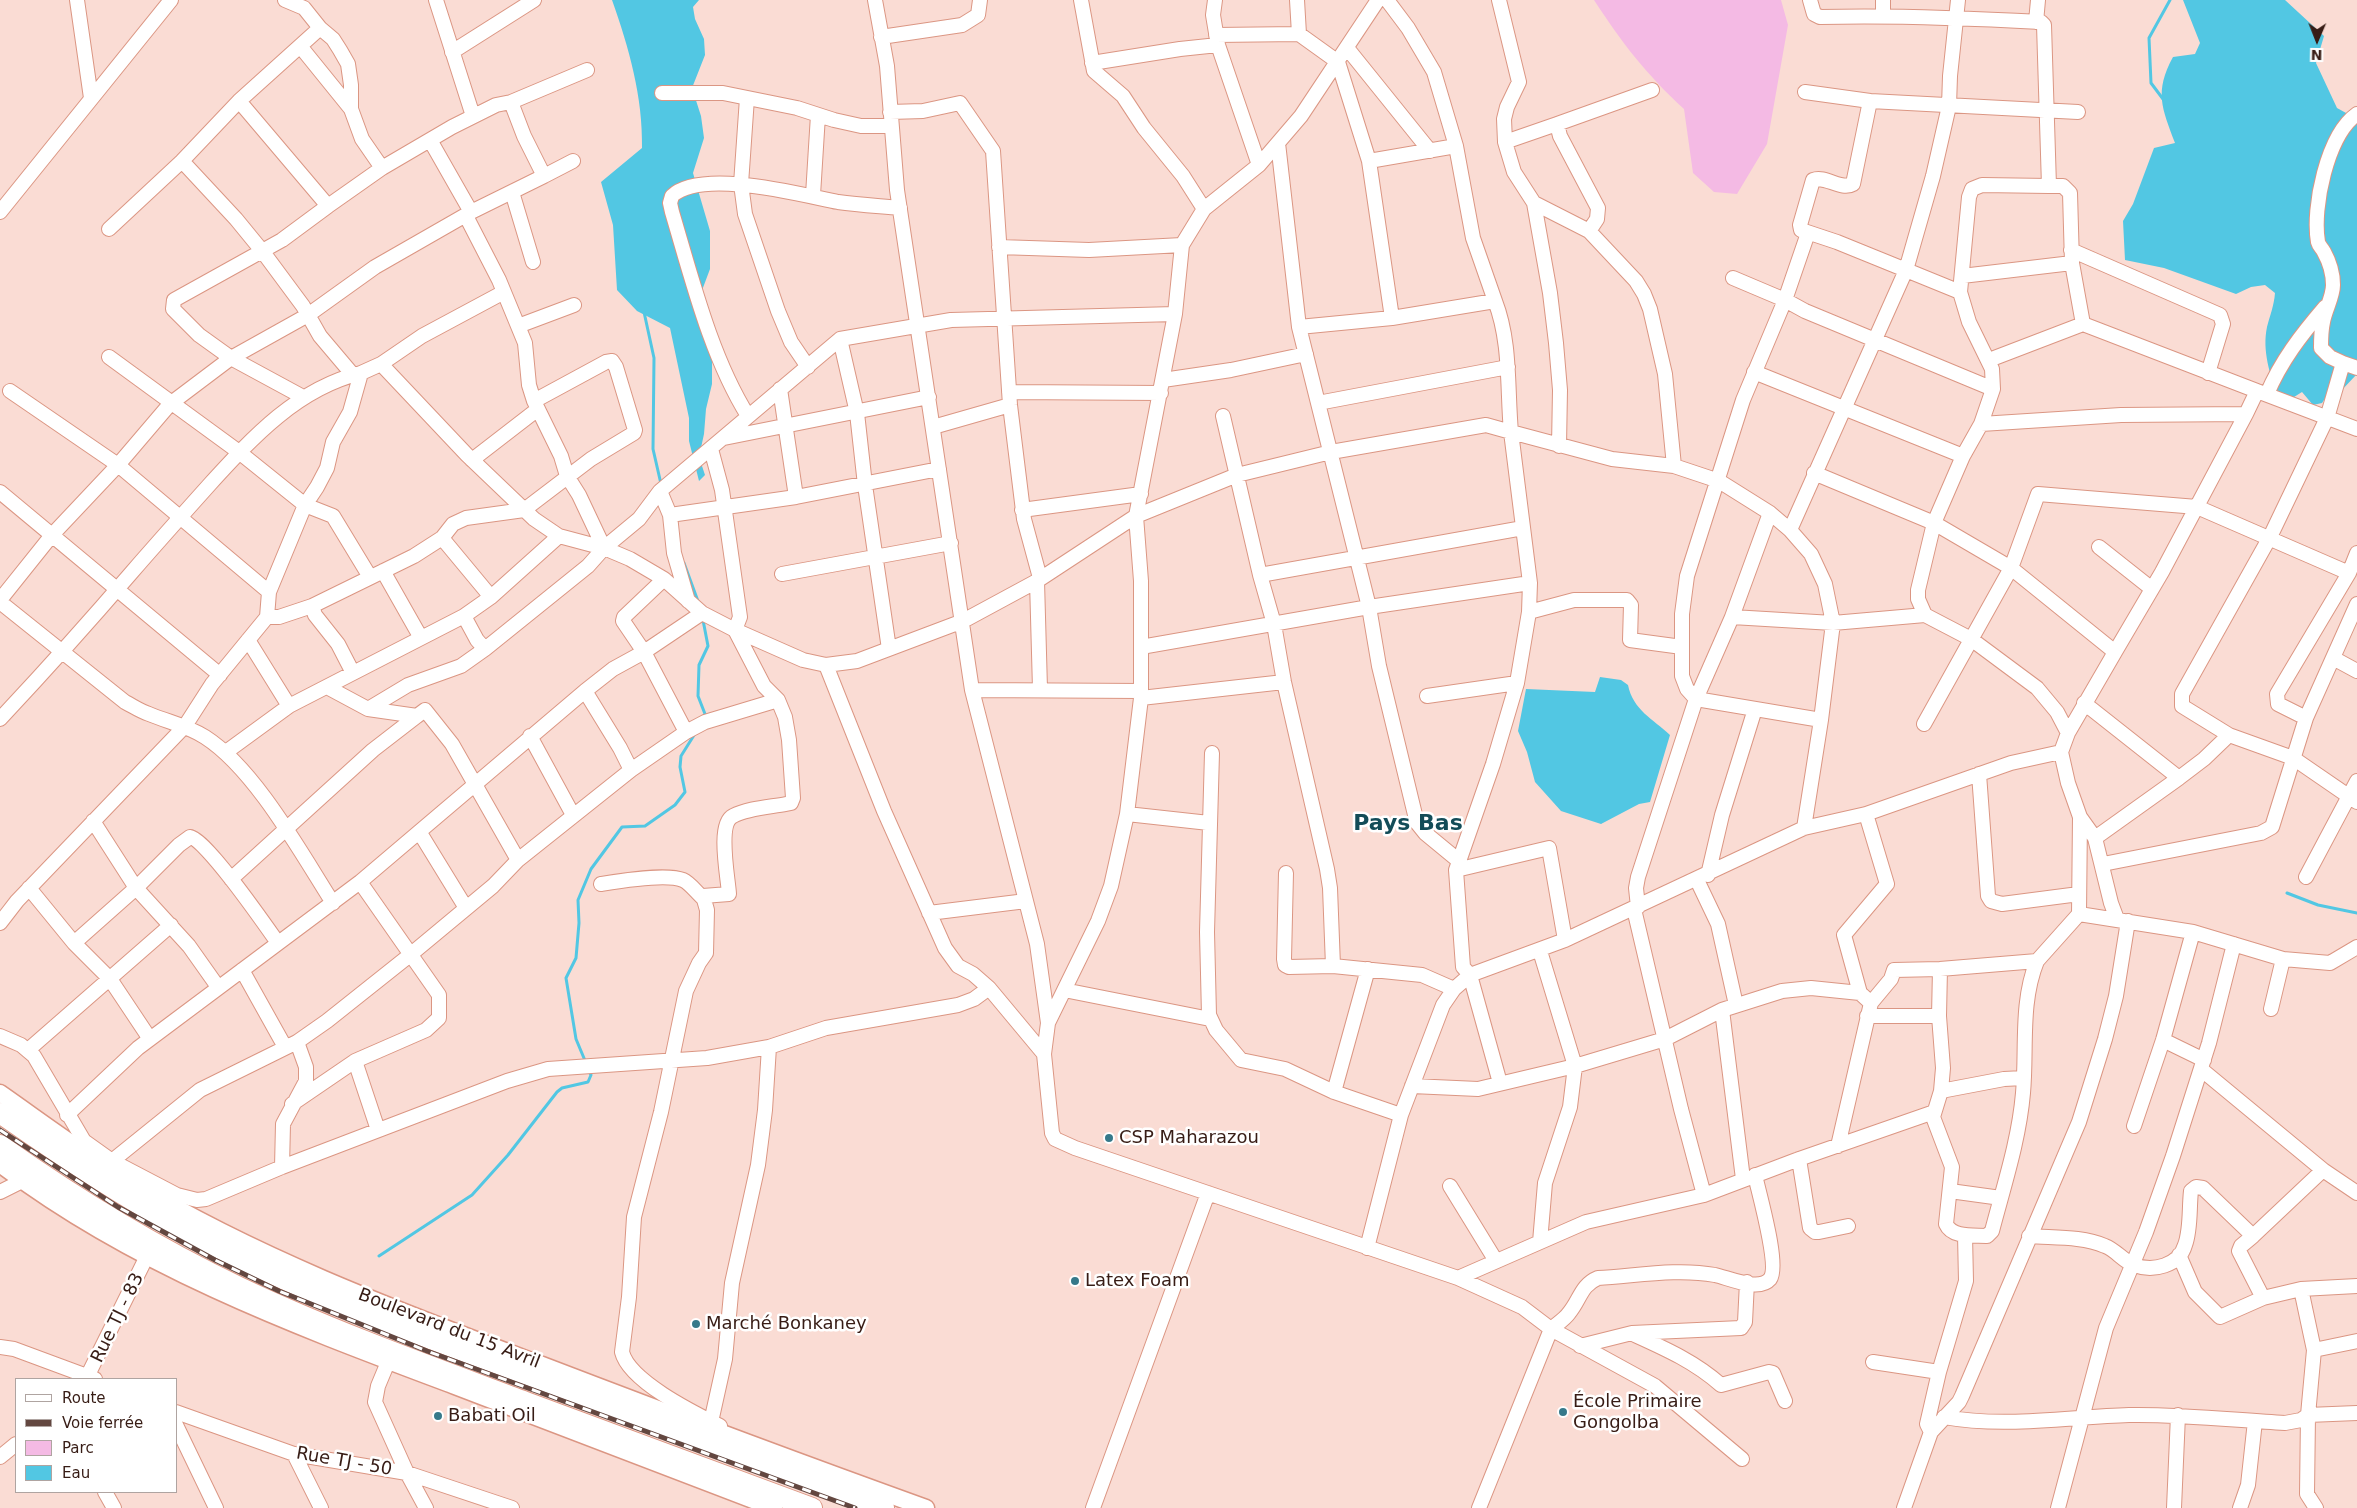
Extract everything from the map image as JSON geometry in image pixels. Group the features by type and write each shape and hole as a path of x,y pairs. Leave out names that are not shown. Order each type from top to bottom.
{"highway":[{"name":"Boulevard du 15 Avril","path":"0,1113 44,1144 132,1200 186,1231 343,1305 884,1508"},
{"path":"0,1145 41,1174 154,1243 238,1287 343,1332 470,1381 812,1508"}],"main road":[{"name":"Boulevard du 15 Avril","path":"0,1093 130,1182 266,1254 408,1315 743,1442 926,1508"},
{"path":"0,1164 22,1181 77,1216 148,1256 231,1298 388,1362 774,1508"}],"street":[{"path":"77,0 91,98"},
{"path":"0,212 171,0"},
{"path":"285,0 305,4 320,28 333,39 348,64 351,85 351,109"},
{"path":"436,0 474,116"},
{"path":"874,0 887,66 900,208 972,690 1037,944 1048,1023 1044,1054 1052,1133 1055,1139 1075,1148 1458,1278 1508,1299 1522,1306 1551,1329 1655,1386 1742,1460"},
{"path":"881,37 962,26 978,15 980,0"},
{"path":"1081,0 1094,70 1123,96 1144,128 1183,176 1204,209"},
{"path":"1215,0 1213,15 1217,40 1259,165"},
{"path":"1297,0 1298,34"},
{"path":"1048,1023 1098,921 1111,886 1127,814 1141,694 1141,581 1136,516 1175,314 1182,245 1204,209 1259,165 1313,102 1378,0"},
{"path":"1387,0 1427,57 1434,72 1456,146 1473,238 1504,331 1508,367 1511,432 1530,583 1529,612 1517,683 1493,764 1457,866 1463,962 1465,970 1470,975 1500,1083"},
{"path":"1500,0 1519,82 1505,113 1505,142 1514,172 1534,203 1550,293 1560,390 1559,446"},
{"path":"1810,0 1814,14 1820,17 1883,15 1956,17 2036,22 2044,25 2049,186"},
{"path":"1883,0 1883,15"},
{"path":"1790,530 1906,270 1933,176 1949,106 1958,0"},
{"path":"2036,22 2038,0"},
{"path":"452,52 527,2"},
{"path":"108,229 182,162 239,101 320,28"},
{"path":"1092,63 1180,49 1217,40 1298,34 1338,62 1369,160 1392,318"},
{"path":"300,46 351,109 362,139 382,168"},
{"path":"1347,48 1430,150"},
{"path":"303,397 231,358 199,335 173,309 174,300 263,252 382,168 430,140 496,105 511,102 587,70"},
{"path":"1505,142 1652,90"},
{"path":"1805,92 1870,101 2078,112"},
{"path":"662,93 723,93 797,108 861,126 960,103 993,151 1003,319 1010,399 1022,510 1038,580 1040,689"},
{"path":"746,98 741,184 745,214 778,311 791,342 808,367"},
{"path":"239,101 328,206"},
{"path":"1870,101 1853,184 1847,186 1822,179 1813,180 1800,225 1801,230 1837,242 1960,292"},
{"path":"511,102 524,136 544,176"},
{"path":"2357,114 2342,128 2330,153 2319,203 2319,244 2324,252 2332,275 2333,287 2323,321 2321,348 2330,357 2357,368"},
{"path":"813,196 818,115"},
{"path":"1557,124 1560,136 1598,208 1597,219 1589,231"},
{"path":"430,140 468,214 504,292 525,343 529,385 536,405 561,456 567,476 579,495 604,548"},
{"path":"1278,143 1299,327 1356,557 1379,666 1417,823 1457,866"},
{"path":"1369,160 1456,146"},
{"path":"333,903 285,828 240,766 226,752 185,726 148,714 125,702 0,601 52,535 118,465 170,404 231,358 308,315 375,267 468,214 573,161"},
{"path":"182,162 236,219 263,252 308,315 320,336 357,374"},
{"path":"748,416 734,393 698,298 670,203 675,194 690,188 741,184 838,202 900,208"},
{"path":"1926,615 1918,599 1918,590 1934,523 1963,456 1981,424 1993,389 1993,376 1989,360 1969,322 1960,292 1969,197 1972,189 1982,185 2063,186 2070,193 2072,256 2082,324"},
{"path":"512,192 533,262"},
{"path":"1534,203 1589,231 1636,281 1650,309 1665,374 1674,466"},
{"path":"1808,233 1784,300 1754,372 1687,576 1683,594 1682,647 1684,683 1696,699 1821,720"},
{"path":"999,247 1089,250 1182,245"},
{"path":"1962,276 2072,256 2220,315 2223,324 2208,374"},
{"path":"1733,278 1805,311 1993,389"},
{"path":"0,719 62,653 180,517 253,437 303,397 381,364 422,336 504,292"},
{"path":"1299,327 1392,318 1495,301"},
{"path":"1904,1508 1931,1432 1959,1402 1962,1396 2029,1236 2072,1140 2105,1039 2116,996 2123,920 2107,889 2096,838 2080,816 2068,783 2061,752 2068,733 2084,703 2152,589 2246,414 2286,355 2328,303"},
{"path":"518,326 574,305"},
{"path":"368,709 415,682 446,673 461,666 485,649 588,566 604,548 639,519 660,491 840,339 918,324 951,320 1175,314"},
{"path":"1989,360 2082,324 2208,374 2357,429"},
{"path":"840,339 857,413 865,485 889,649"},
{"path":"933,427 1010,399 1162,386 1306,354"},
{"path":"109,357 170,404 239,452 304,505 333,516 370,577"},
{"path":"267,617 285,616 312,606 414,556 442,538 453,524 466,518 524,510 567,476 606,449 634,433 634,422 614,362 606,362 536,405 472,460"},
{"path":"2343,363 2327,418 2270,538 2182,694 2182,706 2229,735 2293,758 2353,799"},
{"path":"381,364 472,460 524,510 559,536 604,548 664,579 702,613 803,660 826,665 857,661 963,621 1038,580 1136,516 1237,475 1331,452 1486,425 1612,459 1674,466 1719,481 1770,513 1790,530 1811,554 1820,570 1833,622 1821,720 1804,828"},
{"path":"1318,403 1508,367"},
{"path":"1754,372 1963,456"},
{"path":"0,923 29,888 185,726 220,675 267,617 269,592 304,505 327,468 333,442 350,412 357,374"},
{"path":"780,389 787,426 796,497"},
{"path":"10,391 118,465 269,592"},
{"path":"723,438 857,413 928,397"},
{"path":"1981,424 2121,415 2246,414"},
{"path":"1223,416 1260,575 1274,624 1284,682 1327,869 1330,888 1333,966"},
{"path":"703,898 703,896 708,895 729,894 724,835 728,820 739,813 786,804 792,801 789,740 785,717 778,700 764,686 735,630 740,617 719,476 711,449"},
{"path":"670,515 796,497 939,469"},
{"path":"1814,474 1934,523 2011,568 2115,652"},
{"path":"660,491 670,515 674,553 688,601"},
{"path":"0,492 220,675"},
{"path":"1022,510 1141,494"},
{"path":"1924,724 2011,568 2038,494 2197,506 2270,538 2350,580"},
{"path":"1704,1195 1665,1039 1636,908 1636,888 1638,876 1696,699 1732,616 1770,513"},
{"path":"1260,575 1523,528"},
{"path":"226,752 289,706 464,616 491,597 559,536"},
{"path":"442,538 491,597"},
{"path":"782,574 951,543"},
{"path":"2099,547 2152,589"},
{"path":"2306,718 2278,704 2277,694 2350,580 2357,553"},
{"path":"383,571 420,638"},
{"path":"664,579 623,619 644,652 686,732"},
{"path":"1141,647 1368,608 1530,583"},
{"path":"1529,612 1574,600 1627,600 1631,605 1630,640 1682,647"},
{"path":"2103,864 2268,830 2275,822 2306,718 2357,604"},
{"path":"312,606 315,615 338,644 352,673"},
{"path":"67,1114 150,1039 360,882 476,786 530,736 585,691 613,669 644,652 702,613"},
{"path":"1732,616 1833,622 1926,615 1971,639 2037,688 2057,712 2068,733"},
{"path":"464,616 477,640 485,649"},
{"path":"248,640 289,706"},
{"path":"2333,658 2357,670"},
{"path":"826,665 884,811 945,948 958,966 973,974 989,988 1044,1054"},
{"path":"972,690 1040,689 1141,694 1284,682"},
{"path":"1427,696 1517,683"},
{"path":"327,687 368,709 417,716"},
{"path":"585,691 620,748 631,770"},
{"path":"112,1161 200,1090 291,1044 410,955 493,886 518,860 631,770 686,732 714,718 778,700"},
{"path":"2084,703 2179,778"},
{"path":"1736,1005 1718,924 1702,878 1755,709"},
{"path":"231,878 285,828 338,784 373,750 425,710 452,744 518,860"},
{"path":"2096,838 2198,764 2229,735"},
{"path":"530,736 573,815"},
{"path":"1367,1248 1401,1114 1443,1005 1454,989 1470,975 1540,952 1702,878 1804,828 1866,814 1979,774 2020,761 2061,752"},
{"path":"1212,753 1207,932 1210,1019 1241,1060 1286,1069 1334,1092 1401,1114"},
{"path":"1979,774 1988,896 1990,901 2002,904 2079,894"},
{"path":"2306,878 2353,799 2357,781"},
{"path":"1127,814 1209,823"},
{"path":"1866,814 1887,884 1844,935 1860,993 1869,1009"},
{"path":"1940,969 1939,1016 1943,1068 1941,1091 1934,1112 1934,1125 1951,1161 1952,1173 1946,1224 1948,1229 1953,1232 1966,1235 1990,1234 2018,1134 2024,1078 2028,986 2036,961 2079,914 2080,816"},
{"path":"93,821 136,888 171,925 218,987"},
{"path":"420,833 466,908"},
{"path":"74,943 136,888 179,844 190,837 200,842 231,878 278,943"},
{"path":"1457,866 1549,848 1565,940"},
{"path":"1286,873 1285,965 1293,967 1333,966 1426,976 1454,989"},
{"path":"602,884 662,878 683,880 703,898 707,910 706,954 694,971 686,991 673,1060 634,1216 629,1297 622,1352 623,1359 640,1377 672,1400 734,1434 743,1442"},
{"path":"292,1104 355,1062 426,1030 439,1018 439,995 360,882"},
{"path":"29,888 74,943 110,979 150,1039"},
{"path":"929,913 1026,901"},
{"path":"2079,914 2193,932 2283,959 2330,962 2357,947"},
{"path":"28,1050 171,925"},
{"path":"2134,1126 2163,1040 2193,932"},
{"path":"2058,1508 2106,1328 2160,1196 2203,1065 2234,944"},
{"path":"1540,952 1575,1066 1570,1107 1545,1183 1540,1242"},
{"path":"2271,1009 2283,959"},
{"path":"1838,1146 1869,1009 1891,979 1894,970 1940,969 2036,961"},
{"path":"1334,1092 1368,969"},
{"path":"242,970 291,1044 307,1073 306,1081 283,1124 282,1167"},
{"path":"0,1036 28,1050 44,1069 67,1114 84,1141 112,1161 177,1195 197,1200 206,1199 282,1167 507,1081 548,1069 707,1058 769,1046 826,1028 958,1005 974,999 989,988"},
{"path":"1412,1086 1466,1089 1575,1066 1665,1039 1722,1010 1736,1005 1797,989 1860,993"},
{"path":"1064,990 1210,1019"},
{"path":"1869,1009 1939,1016"},
{"path":"1479,1508 1551,1329 1568,1315 1583,1288 1590,1282 1598,1278 1685,1272 1716,1275 1747,1282 1764,1283 1770,1278 1774,1262 1749,1177 1722,1010"},
{"path":"2163,1040 2203,1065 2324,1170 2357,1193"},
{"path":"711,1422 725,1359 735,1267 758,1165 765,1110 769,1046"},
{"path":"355,1062 378,1130"},
{"path":"1941,1091 2004,1079 2024,1078"},
{"path":"1458,1278 1600,1218 1704,1195 1749,1177 1934,1112"},
{"path":"1800,1159 1810,1228 1815,1232 1819,1232 1848,1226"},
{"path":"2263,1298 2239,1251 2240,1246 2324,1170"},
{"path":"0,1192 22,1181"},
{"path":"1450,1186 1496,1261"},
{"path":"2029,1236 2089,1240 2115,1250 2132,1264 2149,1268 2160,1267 2168,1264 2179,1255 2186,1243 2191,1191 2196,1187 2203,1188 2253,1236"},
{"path":"1950,1191 2001,1198"},
{"path":"1093,1508 1208,1193"},
{"path":"1931,1432 1927,1424 1939,1372 1966,1281 1966,1235"},
{"path":"2179,1255 2195,1292 2220,1317 2263,1298 2300,1289 2357,1286"},
{"name":"Rue TJ - 83","path":"90,1378 148,1256"},
{"path":"1580,1346 1632,1333 1741,1328 1745,1322 1747,1282"},
{"path":"2300,1289 2314,1350 2308,1415 2307,1494 2316,1508"},
{"path":"1632,1333 1683,1357 1702,1369 1721,1385 1768,1372 1774,1373 1786,1401"},
{"path":"2314,1350 2357,1341"},
{"path":"0,1347 14,1349 90,1378"},
{"path":"388,1362 378,1386 375,1402 407,1473 426,1508"},
{"path":"1874,1362 1939,1372"},
{"name":"Rue TJ - 50","path":"178,1413 294,1454 407,1473 512,1508"},
{"path":"1944,1417 1966,1421 2003,1422 2083,1416 2178,1415 2292,1423 2308,1415 2357,1413"},
{"path":"2174,1508 2178,1415"},
{"path":"2240,1508 2248,1485 2255,1421"},
{"path":"178,1429 216,1508"},
{"path":"0,1457 15,1445"},
{"path":"294,1454 321,1508"},
{"path":"106,1493 114,1508"}],"green space":[{"path":"1594,0 1781,0 1788,25 1767,144 1737,194 1714,192 1693,173 1684,109 1635,58"}],"water":[{"path":"612,0 699,0 693,7 695,19 704,39 705,55 692,88 701,116 704,138 693,173 710,231 710,269 701,293 712,355 712,384 706,409 704,434 699,457 705,475 699,481 689,441 689,418 670,328 637,311 617,290 613,225 601,182 642,148 642,129 634,73"},
{"path":"2183,0 2285,0 2324,36 2316,63 2337,108 2357,119 2357,374 2340,392 2326,397 2322,403 2313,405 2302,392 2286,402 2277,396 2265,345 2275,293 2265,285 2251,287 2236,294 2164,268 2125,260 2123,221 2133,204 2154,148 2175,143 2162,100 2163,80 2173,57 2195,54 2200,43"},
{"path":"1600,677 1621,680 1628,685 1639,708 1670,735 1650,802 1639,804 1601,824 1561,811 1535,782 1527,752 1518,731 1526,689 1595,692"}],"waterway":[{"path":"2163,99 2151,83 2149,38 2170,0"},
{"path":"644,312 654,358 653,449 661,484"},
{"path":"684,563 699,604"},
{"path":"703,620 708,646 699,665 698,696 705,714 703,717"},
{"path":"586,1063 576,1039 566,978 576,958 579,923 578,900 591,869 622,827 645,826 675,805 685,792 680,767 681,756 696,732"},
{"path":"2287,893 2318,905 2357,913"},
{"path":"379,1256 472,1195 508,1155 557,1092 562,1088 588,1082 591,1075 589,1071"}],"railway":[{"path":"0,1130 118,1207 215,1260 279,1291 427,1351 855,1508"}],"place":[{"name":"CSP Maharazou","path":"1109,1138"},
{"name":"Latex Foam","path":"1075,1281"},
{"name":"Marché Bonkaney","path":"696,1324"},
{"name":"École Primaire Gongolba","path":"1563,1412"},
{"name":"Babati Oil","path":"438,1416"}],"district":[{"name":"Pays Bas","path":"1408,824"}]}
